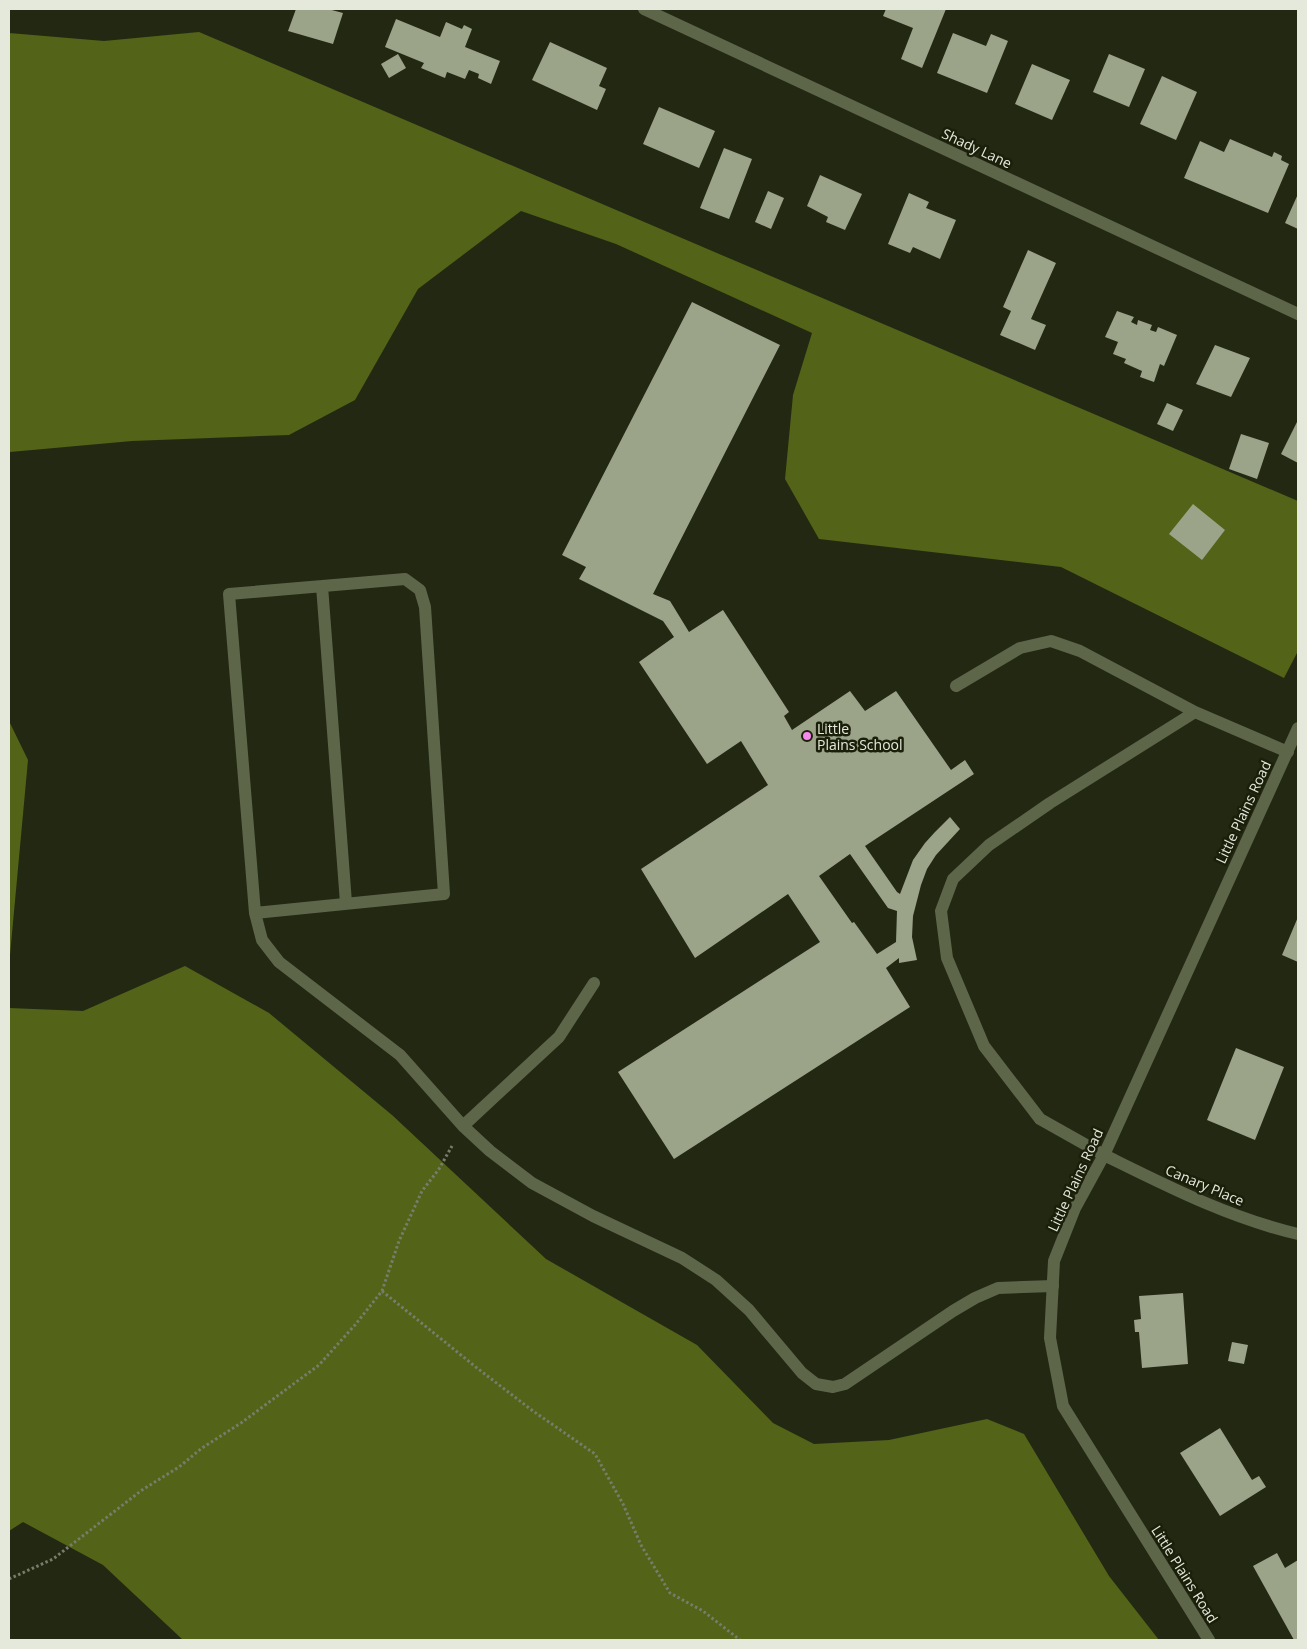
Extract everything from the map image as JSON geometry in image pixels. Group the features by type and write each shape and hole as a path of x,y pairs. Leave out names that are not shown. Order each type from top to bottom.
{"street":[{"name":"Shady Lane","path":"644,9 1298,314"},
{"path":"255,912 444,894 425,607 420,590 405,579 229,594 255,912 262,940 279,962 400,1056 463,1126 490,1151 532,1183 594,1216 682,1258 716,1280 749,1310 802,1373 816,1384 833,1388 845,1384 953,1311 975,1298 998,1288 1053,1286"},
{"path":"322,586 346,903"},
{"path":"956,686 1020,648 1051,641 1080,651 1195,712 1288,752"},
{"name":"Canary Place","path":"1195,712 1050,803 989,845 953,880 941,911 947,958 984,1046 1040,1119 1104,1155 1198,1201 1276,1229 1298,1234"},
{"name":"Little Plains Road","path":"1209,1640 1063,1406 1050,1338 1054,1261 1075,1208 1104,1155 1298,728"},
{"path":"463,1126 559,1037 594,983"}],"path":[{"path":"9,1579 53,1559 142,1490 179,1467 202,1448 241,1423 319,1365 356,1325 382,1291 398,1241 422,1191 439,1168 463,1126"},
{"path":"382,1291 477,1368 595,1454 624,1504 641,1545 670,1593 703,1612 740,1640"}],"green space":[{"path":"199,32 1298,501 1298,651 1284,678 1061,567 819,539 785,479 793,395 812,333 616,244 521,211 418,289 355,400 289,435 132,441 10,452 9,481 9,33 104,41"},
{"path":"9,721 28,760 9,966"},
{"path":"185,966 269,1013 392,1115 546,1259 697,1345 773,1423 814,1444 889,1440 987,1419 1024,1434 1109,1576 1159,1640 183,1640 103,1565 23,1522 9,1531 9,1008 83,1011"}],"building":[{"path":"296,9 328,9 343,13 333,44 288,31"},
{"path":"886,9 946,9 922,68 901,59 913,28 883,16"},
{"path":"396,19 440,37 446,22 462,29 464,25 472,29 465,47 500,61 491,84 478,78 479,74 469,70 465,79 447,72 445,78 421,68 424,63 385,47"},
{"path":"953,33 986,46 991,34 1008,41 987,93 937,73"},
{"path":"550,42 607,68 599,86 606,89 597,110 532,80"},
{"path":"398,54 406,68 389,78 381,64"},
{"path":"1109,54 1145,69 1129,107 1093,92"},
{"path":"1032,64 1070,80 1052,120 1015,104"},
{"path":"1162,76 1197,92 1176,140 1140,124"},
{"path":"659,107 715,131 699,168 643,144"},
{"path":"1230,139 1272,157 1274,152 1282,156 1281,160 1289,164 1268,213 1184,178 1200,141 1224,152"},
{"path":"724,148 752,159 729,219 700,208"},
{"path":"820,175 862,194 845,230 826,222 828,217 807,206"},
{"path":"768,191 784,198 771,229 755,222"},
{"path":"909,193 929,202 926,208 956,220 940,259 913,247 910,253 888,244"},
{"path":"1298,194 1298,229 1285,223"},
{"path":"1028,250 1056,263 1031,319 1046,325 1035,350 1000,335 1011,311 1003,307"},
{"name":"Little Plains School","path":"692,302 780,345 653,594 670,601 689,632 723,610 789,712 784,716 792,730 850,691 865,711 896,691 951,770 965,760 974,774 865,846 900,894 913,860 935,832 950,817 960,829 936,855 927,869 921,885 913,916 912,937 917,960 899,963 899,958 886,968 910,1007 674,1159 618,1072 820,942 788,894 695,958 641,869 768,785 741,741 707,764 639,662 674,637 663,621 579,579 586,567 562,555","holes":["850,854 888,908 897,911 896,942 877,954 854,922 852,923 819,876"]},
{"path":"1117,311 1134,317 1131,322 1137,325 1138,320 1152,325 1150,330 1156,332 1158,327 1177,335 1164,366 1160,364 1154,382 1140,377 1142,371 1124,363 1126,359 1113,354 1118,342 1105,337"},
{"path":"1215,345 1250,358 1231,397 1196,384"},
{"path":"1167,403 1183,410 1173,431 1157,424"},
{"path":"1298,420 1298,463 1281,454"},
{"path":"1241,434 1269,443 1257,479 1229,469"},
{"path":"1193,504 1225,530 1202,560 1169,534"},
{"path":"1298,917 1298,962 1282,955"},
{"path":"1236,1048 1284,1067 1255,1140 1207,1120"},
{"path":"1183,1293 1188,1364 1142,1368 1139,1332 1135,1332 1134,1320 1141,1319 1139,1296"},
{"path":"1232,1342 1248,1345 1244,1364 1228,1361"},
{"path":"1220,1428 1252,1480 1259,1476 1266,1487 1220,1516 1180,1453"},
{"path":"1277,1553 1285,1568 1298,1560 1298,1640 1294,1640 1253,1566"}],"place":[{"name":"Little Plains School","path":"807,736"}]}
